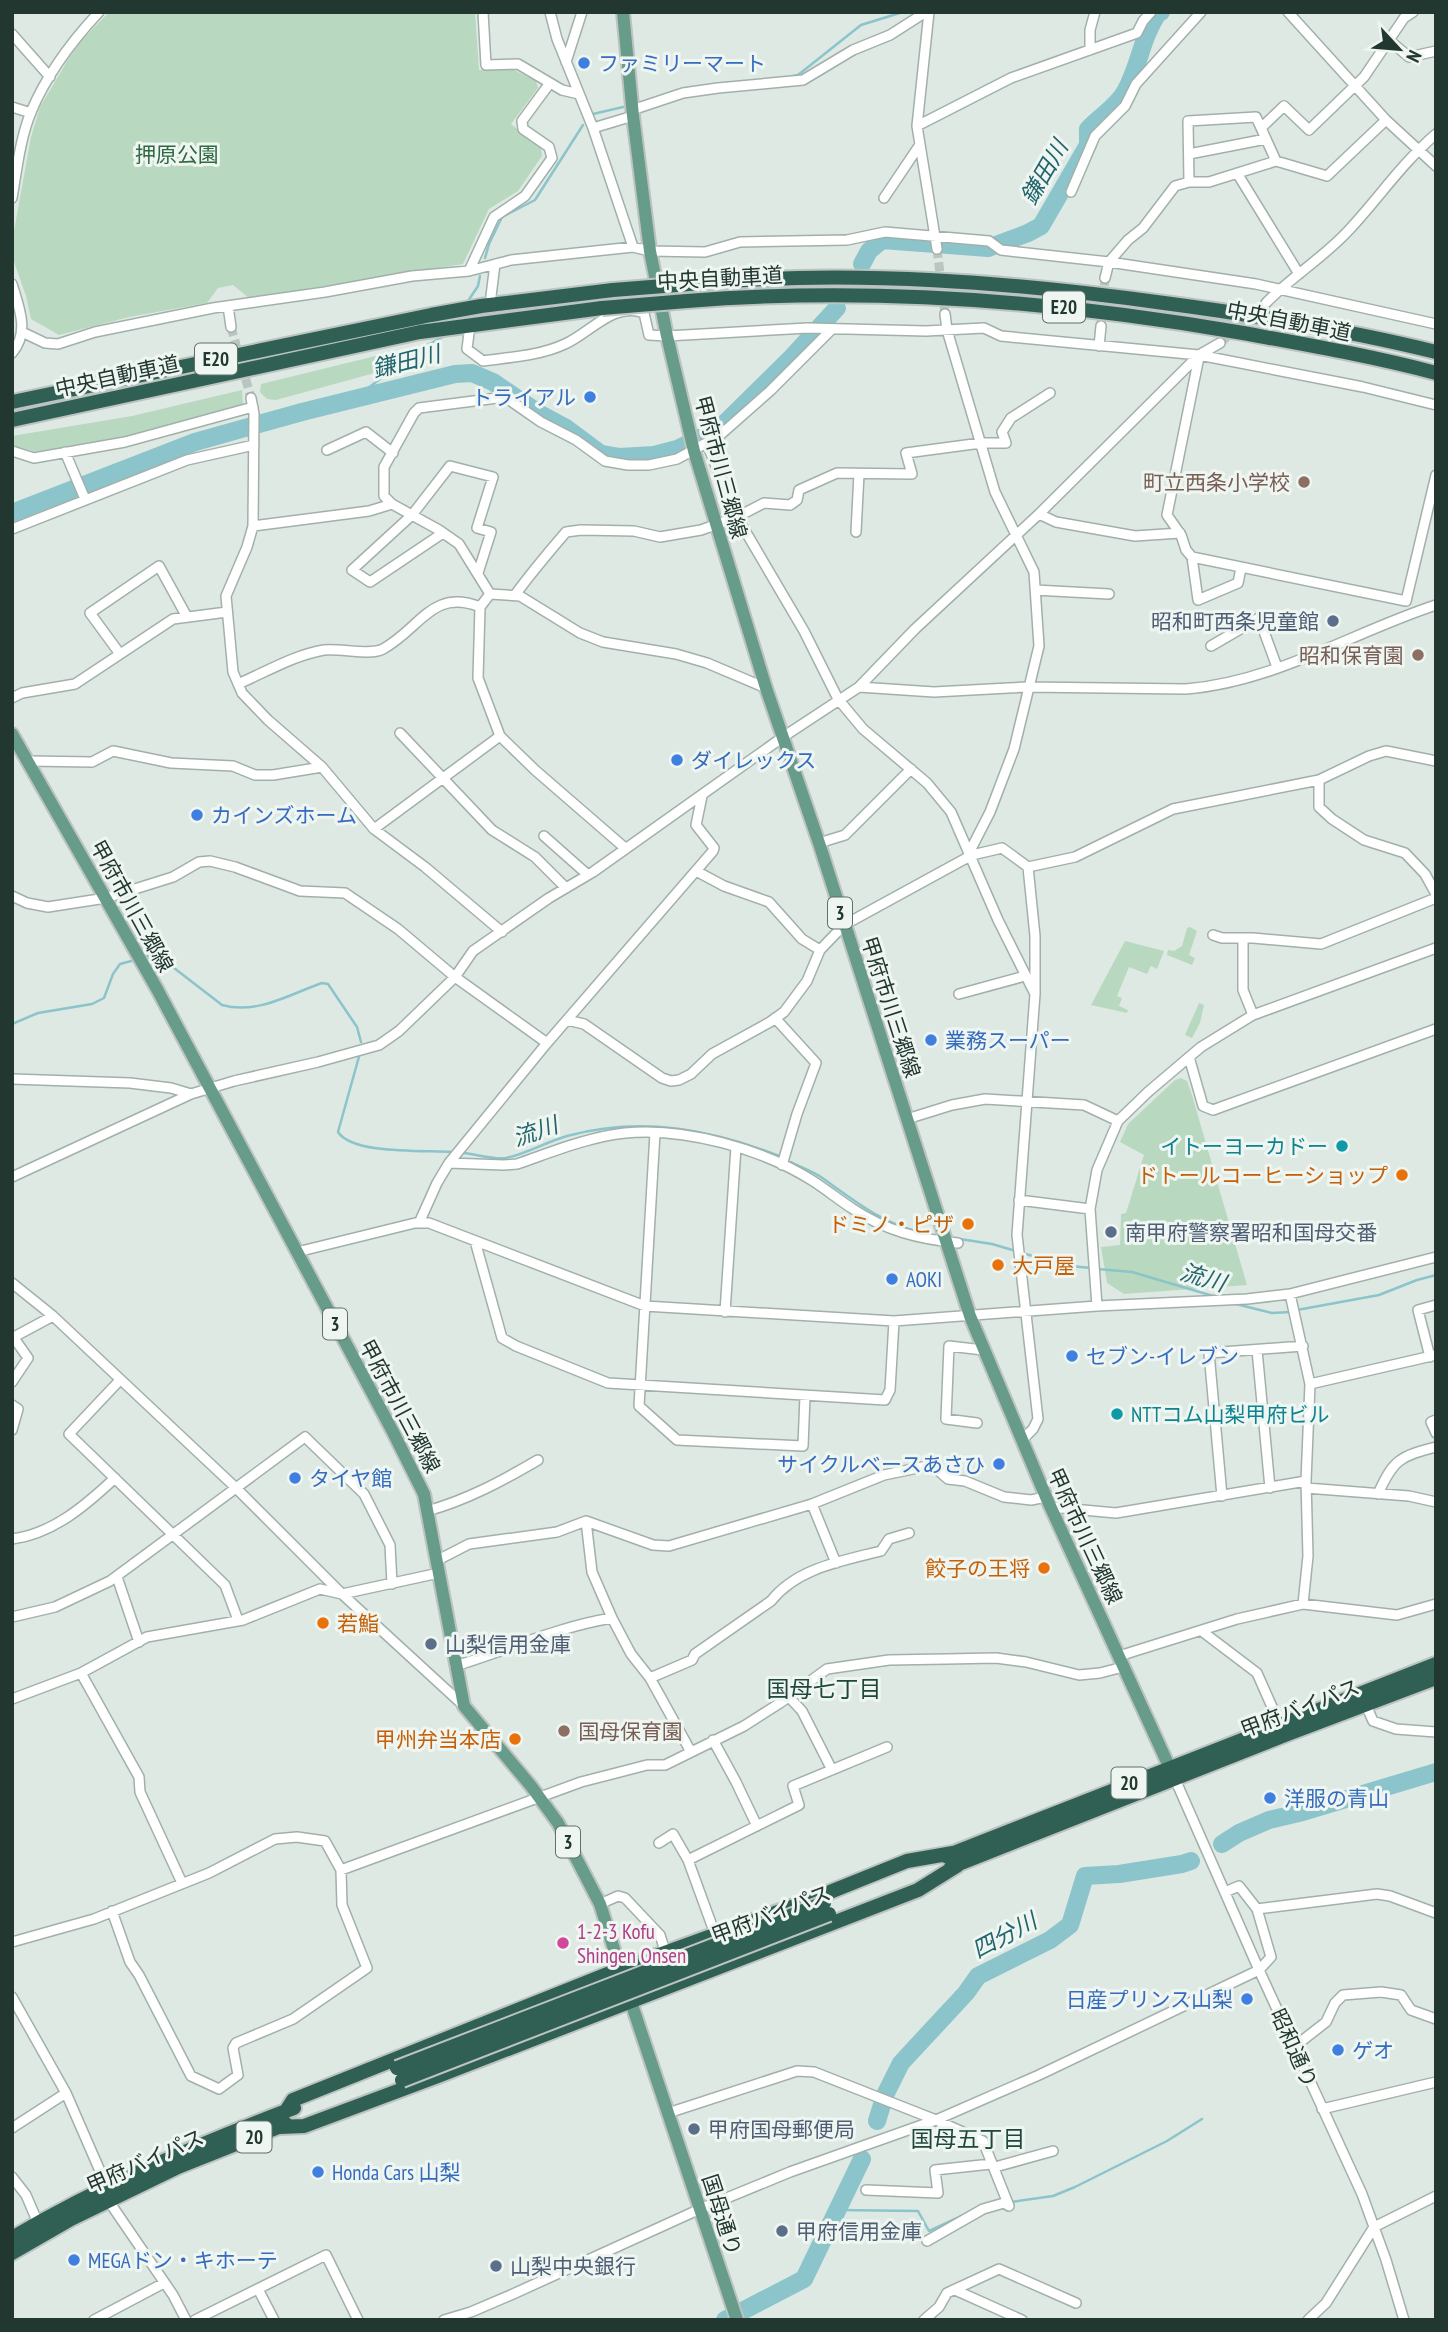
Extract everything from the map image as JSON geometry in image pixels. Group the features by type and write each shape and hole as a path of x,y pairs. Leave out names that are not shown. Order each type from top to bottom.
{"highway":[{"name":"中央自動車道","path":"12,402 486,301 743,280 877,279 1024,286 1206,309 1309,326 1436,352"},
{"name":"中央自動車道","path":"12,420 412,334 469,329 602,308 788,295 877,295 1020,302 1203,326 1306,344 1436,373"},
{"name":"甲府バイパス","path":"12,2238 38,2223 107,2193 280,2127 399,2074 956,1859 1172,1773 1280,1725 1436,1664"},
{"name":"甲府バイパス","path":"1172,1773 1366,1706 1436,1678"},
{"path":"286,2111 293,2100 620,1969 666,1954 907,1861 956,1859"},
{"path":"280,2127 304,2126 918,1890 956,1859"},
{"name":"甲府バイパス","path":"12,2253 107,2193 171,2157 286,2111 399,2074"}],"main road":[{"name":"甲府市川三郷線","path":"623,12 632,113 650,251 667,336 694,451 766,688 819,843 907,1119 953,1242 970,1316 1021,1441 1172,1773"},
{"name":"甲府市川三郷線","path":"13,737 140,958 424,1494 464,1706 540,1797 558,1823 600,1905 630,2002"},
{"name":"国母通り","path":"630,2002 735,2315"}],"street":[{"path":"12,198 24,134 31,113 73,42 99,12"},
{"path":"483,12 486,65 518,64 562,90 579,94"},
{"path":"550,12 557,39 593,128 633,247"},
{"path":"566,62 582,12"},
{"path":"593,128 683,93 803,80 853,50 890,34 927,12"},
{"path":"927,12 917,126 937,250"},
{"path":"1090,50 1090,30 1095,12"},
{"path":"917,126 1011,78 1137,33 1151,12"},
{"path":"1071,192 1095,136 1125,106 1136,84 1200,12"},
{"path":"1288,12 1386,120 1436,166"},
{"path":"1261,128 1284,106 1310,130 1364,77 1404,18 1413,12"},
{"path":"12,34 50,77"},
{"path":"1389,40 1409,57 1436,51"},
{"path":"469,271 494,217 525,196 552,158 549,147 523,129 522,121 551,83"},
{"path":"12,107 31,113"},
{"path":"1189,182 1188,121 1256,117 1276,161"},
{"path":"1105,278 1109,262 1128,240 1143,228 1175,186 1189,182 1209,182 1276,161 1327,176 1386,120"},
{"path":"1266,303 1324,255 1417,150 1436,134"},
{"path":"1188,154 1266,139"},
{"path":"884,198 919,146"},
{"path":"1237,173 1299,274"},
{"path":"22,332 45,343 58,344 94,332 228,306 412,276 469,271 512,260 633,247 650,251 705,252 740,243 847,240 885,232 989,241 1001,250 1109,262 1256,284 1436,324"},
{"path":"486,301 495,264"},
{"path":"12,284 20,310 22,332 12,353"},
{"path":"228,306 231,327"},
{"path":"469,329 467,349 483,361 531,355 564,344 607,316 637,310 644,313 649,335 667,336 808,328 984,328 1001,336 1199,355 1363,387 1436,405"},
{"path":"945,314 947,330 995,492 1034,572 1039,646 1014,749 971,853"},
{"path":"1099,346 1101,326"},
{"path":"490,594 459,544 392,504 384,496 384,467 419,408 505,397 605,461 649,465 677,459 707,444 770,391 831,329"},
{"path":"12,1177 191,1094 379,1045 399,1031 455,977 473,951 588,875 783,737 859,687 915,629 1040,514 1199,355 1220,343"},
{"path":"1199,355 1167,515 1192,557 1198,600 1238,583 1241,568"},
{"path":"515,596 537,565 547,557 566,532 634,531 660,537 716,526 764,503 790,505 797,500 799,490 837,473 912,474 906,453 981,443 1006,443 1002,432 1011,418 1050,393"},
{"path":"12,451 34,458 137,439 252,406 253,526 226,596 233,671 242,693 268,720 322,767 374,829 425,867 502,932"},
{"path":"327,450 366,432 393,453"},
{"path":"12,529 187,460 254,442"},
{"path":"707,444 737,517 804,631 838,699 863,729 928,783 951,812 998,920 1035,994"},
{"path":"65,452 85,499"},
{"path":"443,533 370,582 352,570 412,515 450,466 493,477 477,528 491,532 478,573"},
{"path":"856,532 859,474"},
{"path":"1192,557 1406,601 1436,475"},
{"path":"253,526 369,511 392,504"},
{"path":"1040,514 1056,522 1135,536 1180,533"},
{"path":"120,654 90,613 159,566 187,617"},
{"path":"1035,590 1109,594"},
{"path":"490,594 520,596 580,633 603,642 676,654 707,663 766,688"},
{"path":"490,594 480,607 478,677 500,736 625,848"},
{"path":"238,684 316,652 381,651 445,601 464,600 480,607"},
{"path":"859,687 933,692 1027,687 1212,687 1328,650 1402,616 1436,605"},
{"path":"12,698 22,693 75,684 173,618 227,612"},
{"path":"1211,646 1259,618 1277,667"},
{"path":"400,733 492,830 535,857 566,888"},
{"path":"374,829 500,736"},
{"path":"29,761 92,762 113,751 171,764 233,766 255,775 273,775 322,767"},
{"path":"1028,867 1075,857 1173,809 1319,780 1369,756 1386,751 1436,761"},
{"path":"819,843 845,835 911,769"},
{"path":"1213,934 1222,938 1321,944 1436,896 1425,874 1405,853 1364,840 1319,807 1319,780"},
{"path":"419,1223 437,1183 452,1160 547,1043 714,848 696,825 702,796"},
{"path":"544,836 588,875"},
{"path":"567,1020 584,1024 652,1072 671,1080 679,1080 691,1074 712,1054 784,1012 803,988 820,950 844,925 971,853 1002,848 1028,867 1035,936 1035,994 1017,1235 1038,1419 1033,1429 1021,1441"},
{"path":"12,896 27,903 48,907 106,898 173,877 199,862 222,863 300,891 345,893 398,929 455,977 547,1043"},
{"path":"696,871 724,886 769,902 802,939 820,950"},
{"path":"1243,938 1242,990 1253,1015"},
{"path":"1097,1306 1090,1209 1097,1170 1118,1121 1189,1057 1224,1031 1253,1015 1436,948"},
{"path":"958,994 1025,976"},
{"path":"775,1018 816,1063 782,1165"},
{"path":"1189,1057 1203,1106 1213,1110 1436,1029"},
{"path":"12,1079 130,1083 171,1088 191,1094"},
{"path":"907,1119 952,1105 985,1099 1084,1105 1118,1121"},
{"path":"452,1160 517,1164 603,1136 626,1132 686,1135 736,1147 782,1165 812,1180 854,1210 888,1228 926,1239 953,1242"},
{"path":"655,1133 639,1406 677,1440 803,1446 806,1396"},
{"path":"725,1312 736,1147"},
{"path":"1019,1200 1090,1209"},
{"path":"297,1252 419,1223 429,1223 645,1306 894,1321 1290,1294 1436,1257"},
{"path":"475,1241 499,1331 507,1342 608,1383 885,1400 890,1390 894,1321"},
{"path":"12,1283 53,1316 235,1488 342,1594 464,1706"},
{"path":"1290,1294 1310,1384 1306,1484 1308,1556 1303,1604"},
{"path":"1310,1384 1433,1356 1418,1310 1436,1305"},
{"path":"12,1382 28,1358 13,1338 53,1316"},
{"path":"977,1423 946,1419 949,1346 984,1350"},
{"path":"1222,1496 1209,1353 1303,1346"},
{"path":"1257,1350 1270,1488"},
{"path":"120,1380 69,1434 225,1585 238,1620"},
{"path":"12,1405 18,1409 12,1430"},
{"path":"1436,1420 1432,1422 1436,1433"},
{"path":"12,1616 55,1607 117,1577 305,1437 364,1494 390,1545 392,1584"},
{"path":"1378,1494 1386,1475 1395,1464 1407,1455 1436,1447"},
{"path":"427,1511 446,1506 502,1481 538,1460"},
{"path":"12,1699 81,1673 147,1637 238,1620 320,1589 342,1594 392,1584 438,1567 469,1544 557,1532 586,1521 653,1545 669,1546 812,1504 884,1475 932,1465 948,1479 965,1481 1004,1497 1116,1513 1306,1484 1436,1502"},
{"path":"12,1539 61,1522 90,1502 115,1478"},
{"path":"812,1504 836,1563"},
{"path":"586,1521 592,1572 612,1618 631,1654 650,1678 691,1752"},
{"path":"650,1678 692,1660 695,1654 771,1601 796,1578 836,1563 881,1551 889,1539 909,1533"},
{"path":"117,1577 139,1642"},
{"path":"341,1870 581,1782 647,1765 665,1765 744,1726 827,1669 889,1660 996,1658 1026,1662 1079,1675 1100,1673 1121,1662 1237,1619 1303,1604 1397,1615 1436,1604"},
{"path":"456,1666 540,1635 612,1618"},
{"path":"1203,1632 1257,1674 1280,1725"},
{"path":"81,1673 139,1777 140,1791 182,1883"},
{"path":"789,1696 802,1710 832,1770"},
{"path":"1366,1706 1373,1721 1396,1729 1436,1732"},
{"path":"713,1740 757,1826"},
{"path":"688,1860 799,1805 793,1786 887,1747"},
{"name":"昭和通り","path":"1172,1773 1362,2194 1404,2320"},
{"path":"659,1843 673,1834 688,1860 715,1934"},
{"path":"12,1942 94,1919 112,1911 182,1883 209,1873 275,1839 297,1837 325,1841 341,1870 342,1905 367,1968 293,2019 236,2043 233,2049 238,2075 219,2089 191,2076 130,1962 112,1911"},
{"path":"444,2320 471,2312 700,2209 790,2172 936,2120 1040,2075 1259,1970 1270,1957 1257,1909 1240,1886 1225,1892"},
{"path":"1257,1909 1377,1894 1436,1913"},
{"path":"600,1905 618,1896 625,1898 660,1935 666,1954"},
{"path":"1294,2047 1326,2022 1335,2003 1343,1995 1381,1992 1401,1995 1411,2010 1436,2019"},
{"path":"12,1997 66,2093 107,2193 186,2320"},
{"path":"668,2113 797,2071 814,2072 983,2141 1009,2206 1004,2203 983,2209 927,2241"},
{"path":"1322,2109 1436,2082"},
{"path":"12,2128 66,2093"},
{"path":"866,2190 938,2193 935,2170 993,2166 1053,2151"},
{"path":"12,2177 26,2195 38,2223"},
{"path":"1308,2320 1326,2303 1374,2227 1436,2196"},
{"path":"195,2320 326,2255 358,2320"},
{"path":"926,2319 939,2307 947,2293 999,2269 1076,2303"},
{"path":"94,2320 164,2283"},
{"path":"258,2289 274,2320"},
{"path":"955,2290 1023,2320"}],"green space":[{"name":"押原公園","path":"109,12 475,12 479,70 514,70 536,81 538,88 511,124 541,148 542,156 518,191 489,209 463,264 249,298 233,285 218,288 207,303 129,317 59,335 31,319 12,256 12,242 31,137 40,107 82,40"},
{"path":"396,351 371,374 276,400 267,399 260,392 261,384"},
{"path":"242,390 243,406 153,433 37,452 12,445 12,436 132,416"},
{"path":"1187,928 1197,931 1189,955 1195,958 1192,965 1167,955 1168,950 1174,951 1182,946"},
{"path":"1125,941 1164,951 1157,969 1151,966 1147,974 1129,967 1117,996 1122,998 1119,1006 1128,1010 1127,1013 1091,1005"},
{"path":"1199,1003 1204,1005 1200,1023 1192,1038 1185,1035"},
{"path":"1181,1078 1187,1081 1192,1095 1247,1285 1124,1294 1107,1283 1101,1247 1120,1245 1121,1214 1126,1213 1144,1155 1120,1142 1128,1124 1175,1080"}],"waterway":[{"path":"789,77 798,75 861,25 903,12"},
{"name":"鎌田川","path":"862,264 869,251 882,240 988,248 1041,226 1088,145 1088,129 1123,96 1148,32 1161,12"},
{"path":"593,114 623,107"},
{"path":"485,258 502,217 535,200 583,125"},
{"path":"466,304 478,286 480,276"},
{"name":"鎌田川","path":"12,513 195,442 455,374 472,373 493,382 566,428 601,454 619,457 654,455 677,449 720,428 837,308"},
{"path":"355,398 421,348 445,336"},
{"name":"流川","path":"144,957 152,955 165,961 222,1005 235,1007 261,1005 322,983 328,984 357,1027 361,1042"},
{"name":"流川","path":"12,1024 38,1013 92,1004 104,998 120,964 135,960"},
{"name":"流川","path":"360,1053 338,1132 359,1145 374,1148 453,1152"},
{"name":"流川","path":"463,1153 506,1158 567,1136 595,1130 649,1126 676,1128 729,1139 782,1157"},
{"name":"流川","path":"791,1162 817,1175 859,1204 898,1226 928,1234"},
{"name":"流川","path":"960,1239 1016,1251"},
{"name":"流川","path":"1022,1253 1070,1266 1091,1268"},
{"name":"流川","path":"1097,1269 1132,1272 1213,1296"},
{"name":"流川","path":"1297,1310 1379,1295 1436,1275"},
{"name":"流川","path":"1236,1304 1272,1313 1291,1312"},
{"name":"四分川","path":"1222,1844 1269,1820 1436,1772"},
{"name":"四分川","path":"877,2121 885,2095 901,2063 966,1993 978,1976 1050,1940 1070,1925 1085,1876 1119,1874 1191,1861"},
{"path":"1011,2202 1053,2196 1075,2187 1167,2141 1202,2119"},
{"name":"四分川","path":"725,2320 804,2279 862,2159"},
{"path":"838,2210 918,2211 929,2231 968,2213"}],"tunnel":[{"path":"937,249 945,314"},
{"path":"1101,326 1105,278"},
{"path":"1220,343 1266,303"},
{"path":"231,327 251,398"}],"place":[{"name":"ファミリーマート","path":"584,63"},
{"name":"トライアル","path":"590,397"},
{"name":"町立西条小学校","path":"1304,482"},
{"name":"昭和町西条児童館","path":"1333,621"},
{"name":"昭和保育園","path":"1418,655"},
{"name":"ダイレックス","path":"677,760"},
{"name":"カインズホーム","path":"197,815"},
{"name":"業務スーパー","path":"931,1040"},
{"name":"イトーヨーカドー","path":"1342,1146"},
{"name":"ドトールコーヒーショップ","path":"1402,1175"},
{"name":"ドミノ・ピザ","path":"968,1224"},
{"name":"南甲府警察署昭和国母交番","path":"1111,1232"},
{"name":"大戸屋","path":"998,1265"},
{"name":"AOKI","path":"892,1279"},
{"name":"セブン-イレブン","path":"1072,1356"},
{"name":"NTTコム山梨甲府ビル","path":"1117,1414"},
{"name":"サイクルベースあさひ","path":"999,1464"},
{"name":"タイヤ館","path":"295,1478"},
{"name":"餃子の王将","path":"1044,1568"},
{"name":"若鮨","path":"323,1623"},
{"name":"山梨信用金庫","path":"431,1644"},
{"name":"国母保育園","path":"564,1731"},
{"name":"甲州弁当本店","path":"515,1739"},
{"name":"洋服の青山","path":"1270,1798"},
{"name":"1-2-3 Kofu Shingen Onsen","path":"563,1943"},
{"name":"日産プリンス山梨","path":"1247,1999"},
{"name":"ゲオ","path":"1338,2050"},
{"name":"甲府国母郵便局","path":"694,2129"},
{"name":"Honda Cars 山梨","path":"318,2172"},
{"name":"甲府信用金庫","path":"782,2231"},
{"name":"MEGAドン・キホーテ","path":"74,2260"},
{"name":"山梨中央銀行","path":"496,2266"}],"district":[{"name":"国母七丁目","path":"824,1688"},
{"name":"国母五丁目","path":"968,2138"}]}
